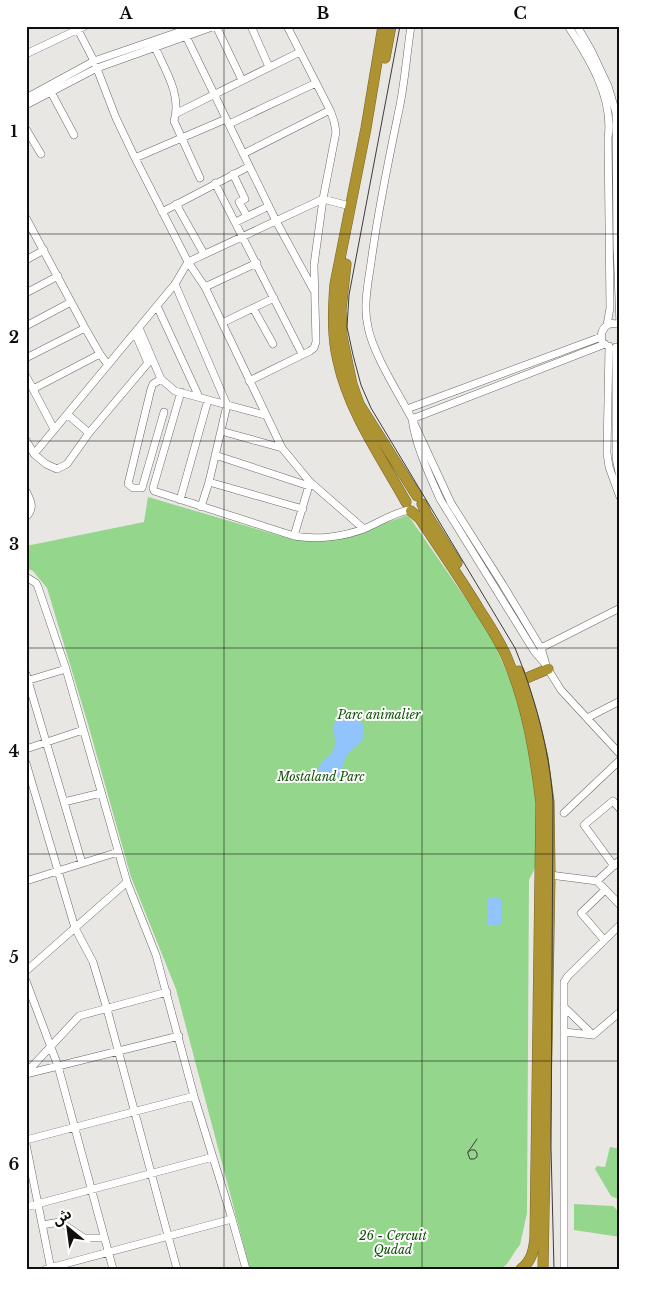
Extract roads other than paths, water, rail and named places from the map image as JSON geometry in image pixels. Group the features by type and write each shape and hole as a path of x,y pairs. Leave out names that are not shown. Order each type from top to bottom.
{"highway":[{"path":"383,26 366,128 335,284 333,309 334,337 337,360 344,386 406,508 420,520 467,589 507,658 521,700 536,760 542,803 535,1237 529,1261 521,1269"},
{"path":"391,26 346,259 342,286 342,336 347,367 359,404 500,629 518,668 543,758 549,802 550,876 543,1269"},
{"path":"406,508 409,498 420,500"},
{"path":"406,508 418,511 420,500"},
{"path":"522,680 547,667"}],"street":[{"path":"26,54 76,28 85,26"},
{"path":"26,98 96,64 196,26"},
{"path":"26,105 96,64 155,47 183,31 215,26 242,80"},
{"path":"251,26 269,67"},
{"path":"249,381 313,349 316,343 314,265 323,199 336,132 330,110 287,26"},
{"path":"411,26 400,104 383,183 373,242 366,320 368,330 377,352 408,409 451,503 541,648 547,667"},
{"path":"568,26 602,88 616,130 610,308 607,325"},
{"path":"577,26 608,86 616,113 620,325 612,323 602,329 610,344 613,375 607,452 609,467 620,497"},
{"path":"76,28 96,64 116,118 135,158 188,262 205,287 282,448 309,484 364,528"},
{"path":"183,31 248,167 315,291"},
{"path":"155,47 175,94 177,113 174,121 200,178"},
{"path":"177,113 300,52"},
{"path":"135,158 316,83"},
{"path":"51,92 74,135"},
{"path":"243,154 330,110"},
{"path":"26,129 40,154"},
{"path":"162,212 248,167"},
{"path":"233,174 245,199 238,202 247,216 236,222"},
{"path":"215,183 302,354"},
{"path":"34,454 175,284 188,262 323,199 350,206"},
{"path":"176,204 204,254"},
{"path":"236,222 269,206"},
{"path":"27,222 85,328 108,365"},
{"path":"26,260 44,250"},
{"path":"205,287 256,263"},
{"path":"301,266 314,265"},
{"path":"26,293 58,276"},
{"path":"175,284 227,406 200,507"},
{"path":"222,323 274,298"},
{"path":"26,326 71,302"},
{"path":"156,306 199,397"},
{"path":"253,308 273,344"},
{"path":"26,358 85,328"},
{"path":"137,330 160,379 175,391 265,415"},
{"path":"26,440 34,454 46,464 57,469 67,464 89,433 148,363 137,330"},
{"path":"408,409 494,377 610,344"},
{"path":"412,419 610,344"},
{"path":"34,389 100,354"},
{"path":"613,375 618,386 616,458 620,478"},
{"path":"26,376 54,429"},
{"path":"494,377 498,386"},
{"path":"160,379 153,384 151,389 128,484 132,488 142,488 164,412"},
{"path":"181,392 153,488 154,491 294,536 327,537 364,528 406,508"},
{"path":"180,500 208,400"},
{"path":"67,414 89,433"},
{"path":"412,419 414,431 440,499 534,651 547,667 561,690 620,754"},
{"path":"221,431 282,448"},
{"path":"215,455 309,484"},
{"path":"208,482 303,509"},
{"path":"294,536 309,484"},
{"path":"26,491 32,506 31,511 26,517"},
{"path":"26,577 36,582 66,669 127,882 156,955 194,1096 246,1269"},
{"path":"541,648 620,608"},
{"path":"66,669 27,678 82,863"},
{"path":"586,718 620,701"},
{"path":"26,749 83,730"},
{"path":"564,813 620,760"},
{"path":"26,763 75,928 93,962 177,1269"},
{"path":"64,802 101,793"},
{"path":"597,881 617,863 584,825 613,802 620,809"},
{"path":"26,881 118,852"},
{"path":"550,876 597,881 620,905"},
{"path":"26,971 127,882"},
{"path":"604,940 581,913 605,890"},
{"path":"564,1269 563,989 567,978 620,925"},
{"path":"26,981 52,1045 113,1269"},
{"path":"26,1073 80,1016 167,992"},
{"path":"564,1007 593,1035"},
{"path":"564,1032 593,1035 620,1012"},
{"path":"26,1073 179,1036"},
{"path":"194,1096 74,1127 26,1142 49,1268 232,1219"},
{"path":"26,1207 213,1157"},
{"path":"42,1225 60,1222 84,1238 104,1238"}],"water":[{"path":"346,714 356,717 362,723 364,727 363,737 361,742 347,755 336,780 327,782 321,778 318,769 335,746 334,725 336,721 339,717"},
{"path":"490,897 499,897 501,900 501,923 498,926 490,926 487,923 487,900"}],"tram line":[{"path":"400,26 349,295 347,327 361,385 371,408 515,648 529,685 540,723 553,801 551,1148 554,1269"},
{"path":"468,1152 475,1150 477,1157 470,1159 468,1154 468,1152 477,1139"}],"park label":[{"name":"Parc animalier","path":"379,715"},
{"name":"Mostaland Parc","path":"321,777"},
{"name":"26 - Cercuit Qudad","path":"393,1243"}]}
